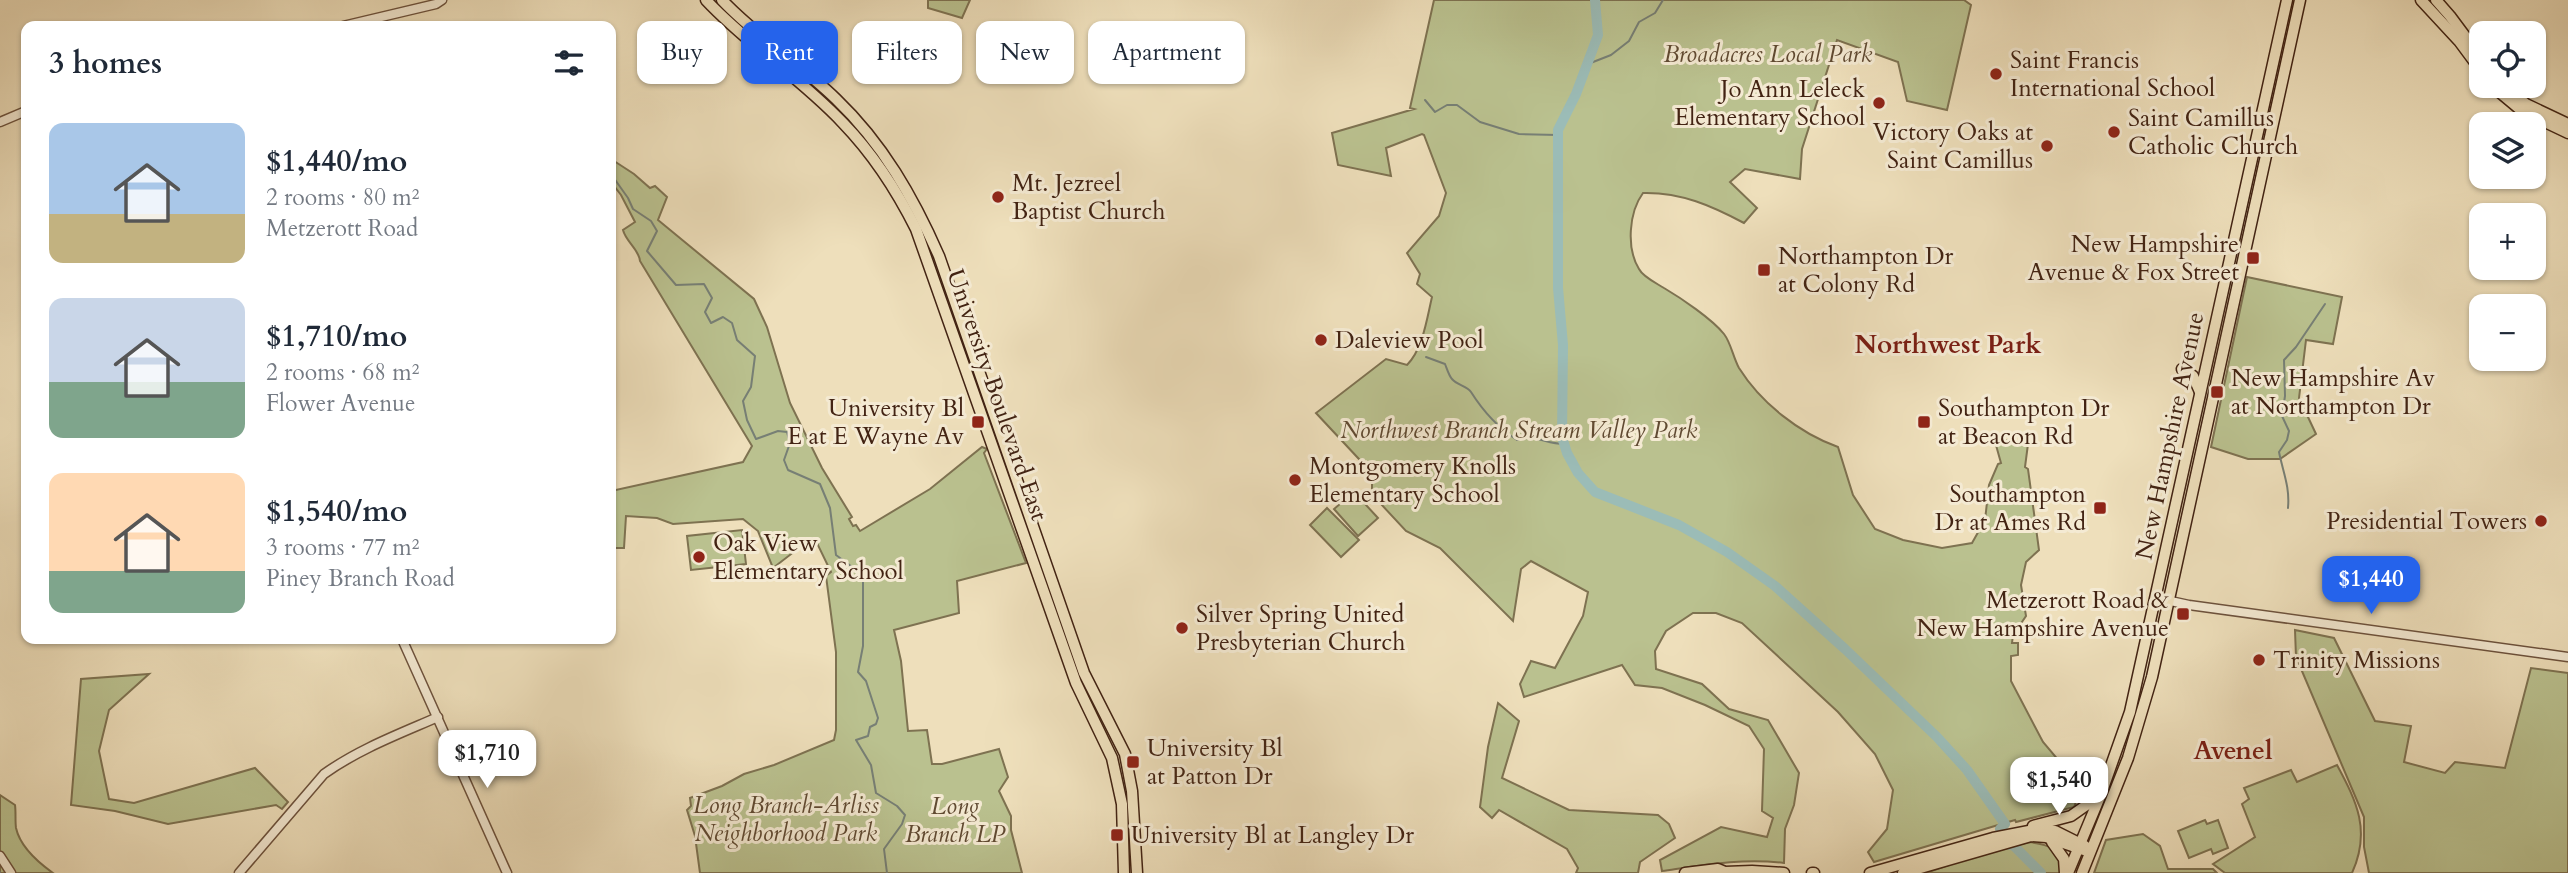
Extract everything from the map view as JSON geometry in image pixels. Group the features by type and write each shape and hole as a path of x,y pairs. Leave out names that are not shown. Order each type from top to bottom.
{"main road":[{"name":"University Boulevard East","path":"705,0 736,31 842,122 883,173 916,229 1076,683 1112,758 1122,804 1124,873"},
{"name":"University Boulevard East","path":"722,0 752,29 837,99 892,164 925,223 939,256 1084,673 1125,754 1132,791 1137,873"},
{"name":"New Hampshire Avenue","path":"2066,873 2101,794 2130,712 2287,0"},
{"name":"New Hampshire Avenue","path":"2082,873 2136,735 2152,677 2300,0"},
{"path":"2421,0 2469,54"},
{"path":"2436,0 2469,42"},
{"path":"2506,98 2522,111 2568,133"},
{"path":"2519,98 2568,124"},
{"path":"2182,369 2195,379 2200,388 2200,398"},
{"path":"2017,836 2071,816 2101,794"},
{"path":"1870,873 2045,830 2066,835 2079,846"},
{"path":"2017,836 2046,837 2091,850"},
{"path":"2046,837 2062,853 2066,873"},
{"path":"1903,873 2002,839"},
{"path":"1685,873 1718,869 1725,873 1784,873"}],"street":[{"path":"364,21 427,6 440,0"},
{"path":"0,121 21,113"},
{"path":"2157,598 2568,657"},
{"path":"404,644 507,873"},
{"path":"239,873 303,796 332,768 371,746 438,717"},
{"path":"0,856 11,873"}],"green space":[{"path":"928,0 970,0 962,18 928,8"},
{"name":"Northwest Branch Stream Valley Park","path":"1434,0 1964,0 1971,5 1947,110 1907,101 1898,62 1837,40 1802,149 1800,179 1745,169 1730,182 1757,208 1744,223 1696,201 1643,193 1632,220 1632,251 1641,272 1650,280 1679,297 1719,328 1739,368 1770,405 1809,434 1838,447 1853,495 1875,529 1903,540 1942,548 1972,543 1985,520 1989,485 1998,464 2001,463 1994,438 2028,444 2025,467 2028,469 2039,550 2026,562 2021,585 2026,616 2013,635 2012,643 2018,643 2018,655 2011,656 2011,681 2043,742 2065,768 2102,766 2094,790 2076,802 2074,807 2016,822 2015,820 1874,862 1868,852 1887,829 1893,790 1875,754 1838,712 1742,623 1716,613 1693,613 1666,631 1655,651 1656,669 1702,684 1729,709 1768,720 1799,773 1794,805 1785,829 1784,863 1738,862 1662,871 1660,860 1721,827 1767,837 1773,818 1762,811 1764,749 1749,726 1662,688 1635,685 1622,665 1524,697 1520,684 1531,661 1555,668 1583,616 1588,592 1531,561 1521,569 1513,621 1440,548 1406,531 1372,491 1372,473 1316,413 1386,359 1407,365 1417,351 1424,333 1432,297 1417,284 1420,274 1407,253 1439,216 1446,193 1424,135 1386,148 1391,176 1338,165 1332,133 1414,109 1410,108"},
{"path":"616,162 650,188 655,186 667,197 658,220 754,299 767,327 790,403 822,468 852,517 849,519 860,531 930,489 982,447 987,449 984,453 1026,563 957,581 959,613 894,630 901,661 908,731 927,730 932,764 942,764 999,749 1008,777 999,791 1011,816 1011,830 1022,873 700,873 695,836 687,810 691,806 690,798 834,740 836,652 826,576 831,572 817,543 808,541 773,568 758,531 743,519 673,524 657,518 626,516 624,548 616,548 616,490 743,462 752,446 625,234 623,230 635,222 616,188"},
{"path":"2247,277 2342,297 2333,344 2306,340 2299,398 2316,434 2280,459 2248,459 2211,447"},
{"path":"1354,492 1378,518 1358,536 1334,509"},
{"path":"1327,508 1359,540 1341,557 1310,525"},
{"path":"742,530 746,564 691,570 687,536"},
{"path":"2295,630 2334,638 2375,721 2411,726 2404,762 2445,773 2455,762 2505,768 2531,668 2568,673 2568,873 2369,873 2364,847 2364,817 2296,657"},
{"path":"149,674 109,710 99,751 109,799 134,803 255,768 288,802 282,809 276,805 168,824 115,811 71,805 81,679"},
{"path":"1498,703 1519,721 1502,778 1569,810 1658,815 1669,824 1675,838 1640,862 1638,873 1576,873 1578,868 1567,849 1499,810 1492,818 1480,807 1488,747"},
{"path":"2337,765 2356,804 2361,830 2358,858 2352,873 2225,873 2213,864 2255,837 2242,804 2249,799 2244,788 2291,770 2297,782"},
{"path":"0,795 15,805 16,828 26,848 53,873 0,873"},
{"path":"2205,820 2207,824 2218,820 2228,848 2213,854 2211,849 2189,858 2178,831"},
{"path":"2143,834 2160,846 2168,869 2213,869 2217,873 2094,873 2106,840"},
{"path":"2029,842 2052,848 2060,862 2061,873 1926,873 1977,855"}],"waterway":[{"path":"1595,0 1598,35 1576,94 1558,130 1558,288 1563,345 1562,437 1567,453 1578,473 1595,492 1679,525 1727,552 1775,586 1937,737 1967,770 2005,824 2000,829 2010,845 2041,873"},
{"path":"1588,64 1611,55 1629,41 1639,22 1655,13 1663,0"},
{"path":"1425,100 1435,112 1447,105 1457,105 1480,122 1519,134 1558,135"},
{"path":"616,181 633,209 651,221 657,231 647,251 676,285 704,284 712,298 705,312 711,323 723,317 732,323 737,340 755,356 751,387 743,401 747,420 756,439 778,431 787,432 790,443 784,460 788,470 820,484 830,508 836,555 863,575 863,646 858,672 866,681 878,718 876,724 870,727 868,736 856,740 871,765 876,793 897,806 905,815 902,824 884,849 887,873"},
{"path":"2288,508 2287,486 2279,452 2289,431 2282,416 2285,396 2284,360 2325,304"},
{"path":"1426,357 1445,364 1452,379 1469,390 1491,418 1517,440 1530,438 1564,444"}],"place":[{"name":"Saint Francis International School","path":"1996,74"},
{"name":"Jo Ann Leleck Elementary School","path":"1879,103"},
{"name":"Saint Camillus Catholic Church","path":"2114,132"},
{"name":"Victory Oaks at Saint Camillus","path":"2047,146"},
{"name":"Mt. Jezreel Baptist Church","path":"998,197"},
{"name":"New Hampshire Avenue & Fox Street","path":"2253,258"},
{"name":"Northampton Dr at Colony Rd","path":"1764,270"},
{"name":"Daleview Pool","path":"1321,340"},
{"name":"New Hampshire Av at Northampton Dr","path":"2217,392"},
{"name":"University Bl E at E Wayne Av","path":"978,422"},
{"name":"Southampton Dr at Beacon Rd","path":"1924,422"},
{"name":"Montgomery Knolls Elementary School","path":"1295,480"},
{"name":"Southampton Dr at Ames Rd","path":"2100,508"},
{"name":"Presidential Towers","path":"2541,521"},
{"name":"Oak View Elementary School","path":"699,557"},
{"name":"Metzerott Road & New Hampshire Avenue","path":"2183,614"},
{"name":"Silver Spring United Presbyterian Church","path":"1182,628"},
{"name":"Trinity Missions","path":"2259,660"},
{"name":"University Bl at Patton Dr","path":"1133,762"},
{"name":"University Bl at Langley Dr","path":"1117,835"}],"district":[{"name":"Northwest Park","path":"1948,344"},
{"name":"Avenel","path":"2233,750"}],"park label":[{"name":"Broadacres Local Park","path":"1768,54"},
{"name":"Long Branch-Arliss Neighborhood Park","path":"786,819"},
{"name":"Long Branch LP","path":"955,820"}]}
